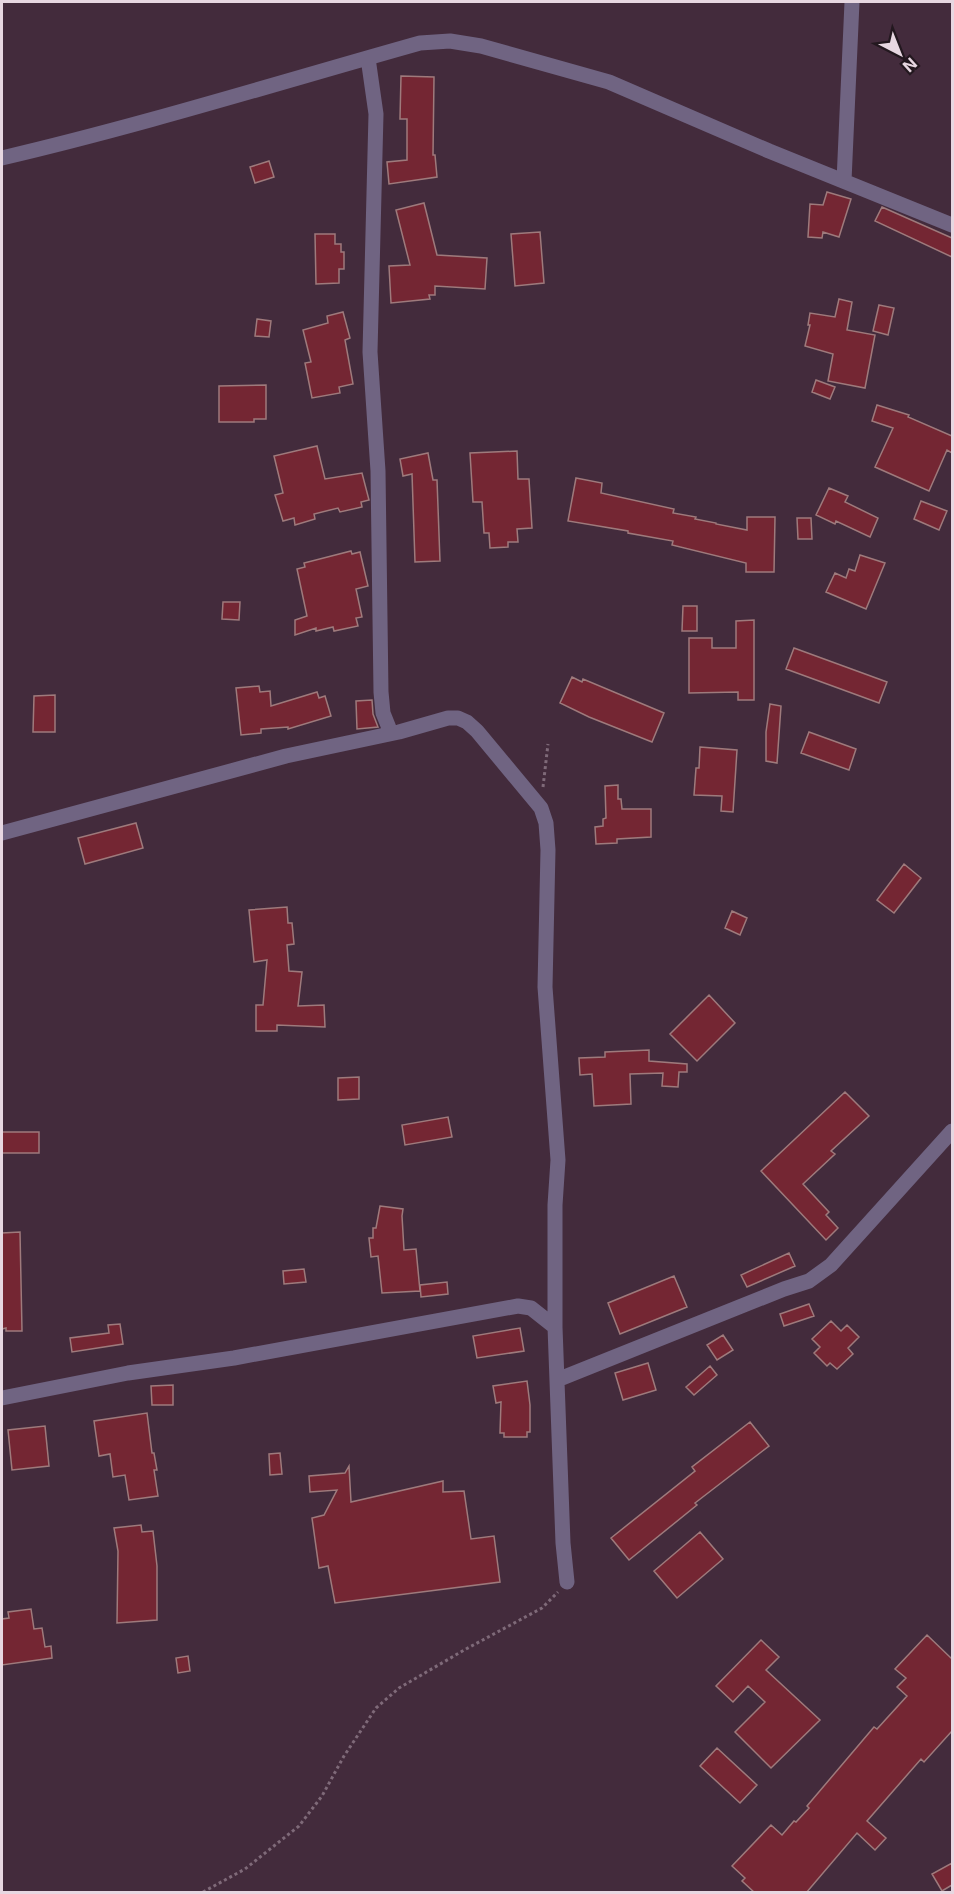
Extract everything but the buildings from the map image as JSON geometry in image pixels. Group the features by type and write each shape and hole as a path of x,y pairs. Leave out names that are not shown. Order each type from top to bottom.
{"street":[{"path":"844,182 852,2"},
{"path":"2,158 81,140 420,44 450,40 481,46 609,82 844,182 952,225"},
{"path":"368,58 376,114 370,352 378,471 381,692 383,713 391,734"},
{"path":"2,833 286,756 391,734 448,718 458,718 467,722 477,731 541,808 546,823 548,850 545,987 558,1160 554,1233 555,1327 563,1543 567,1582"},
{"path":"557,1380 784,1288 809,1281 831,1266 952,1131"},
{"path":"2,1398 128,1373 234,1358 518,1306 531,1308 555,1327"}],"path":[{"path":"541,808 548,744"},
{"path":"203,1893 245,1869 299,1826 322,1796 344,1756 376,1708 399,1688 542,1608 567,1582"}]}
